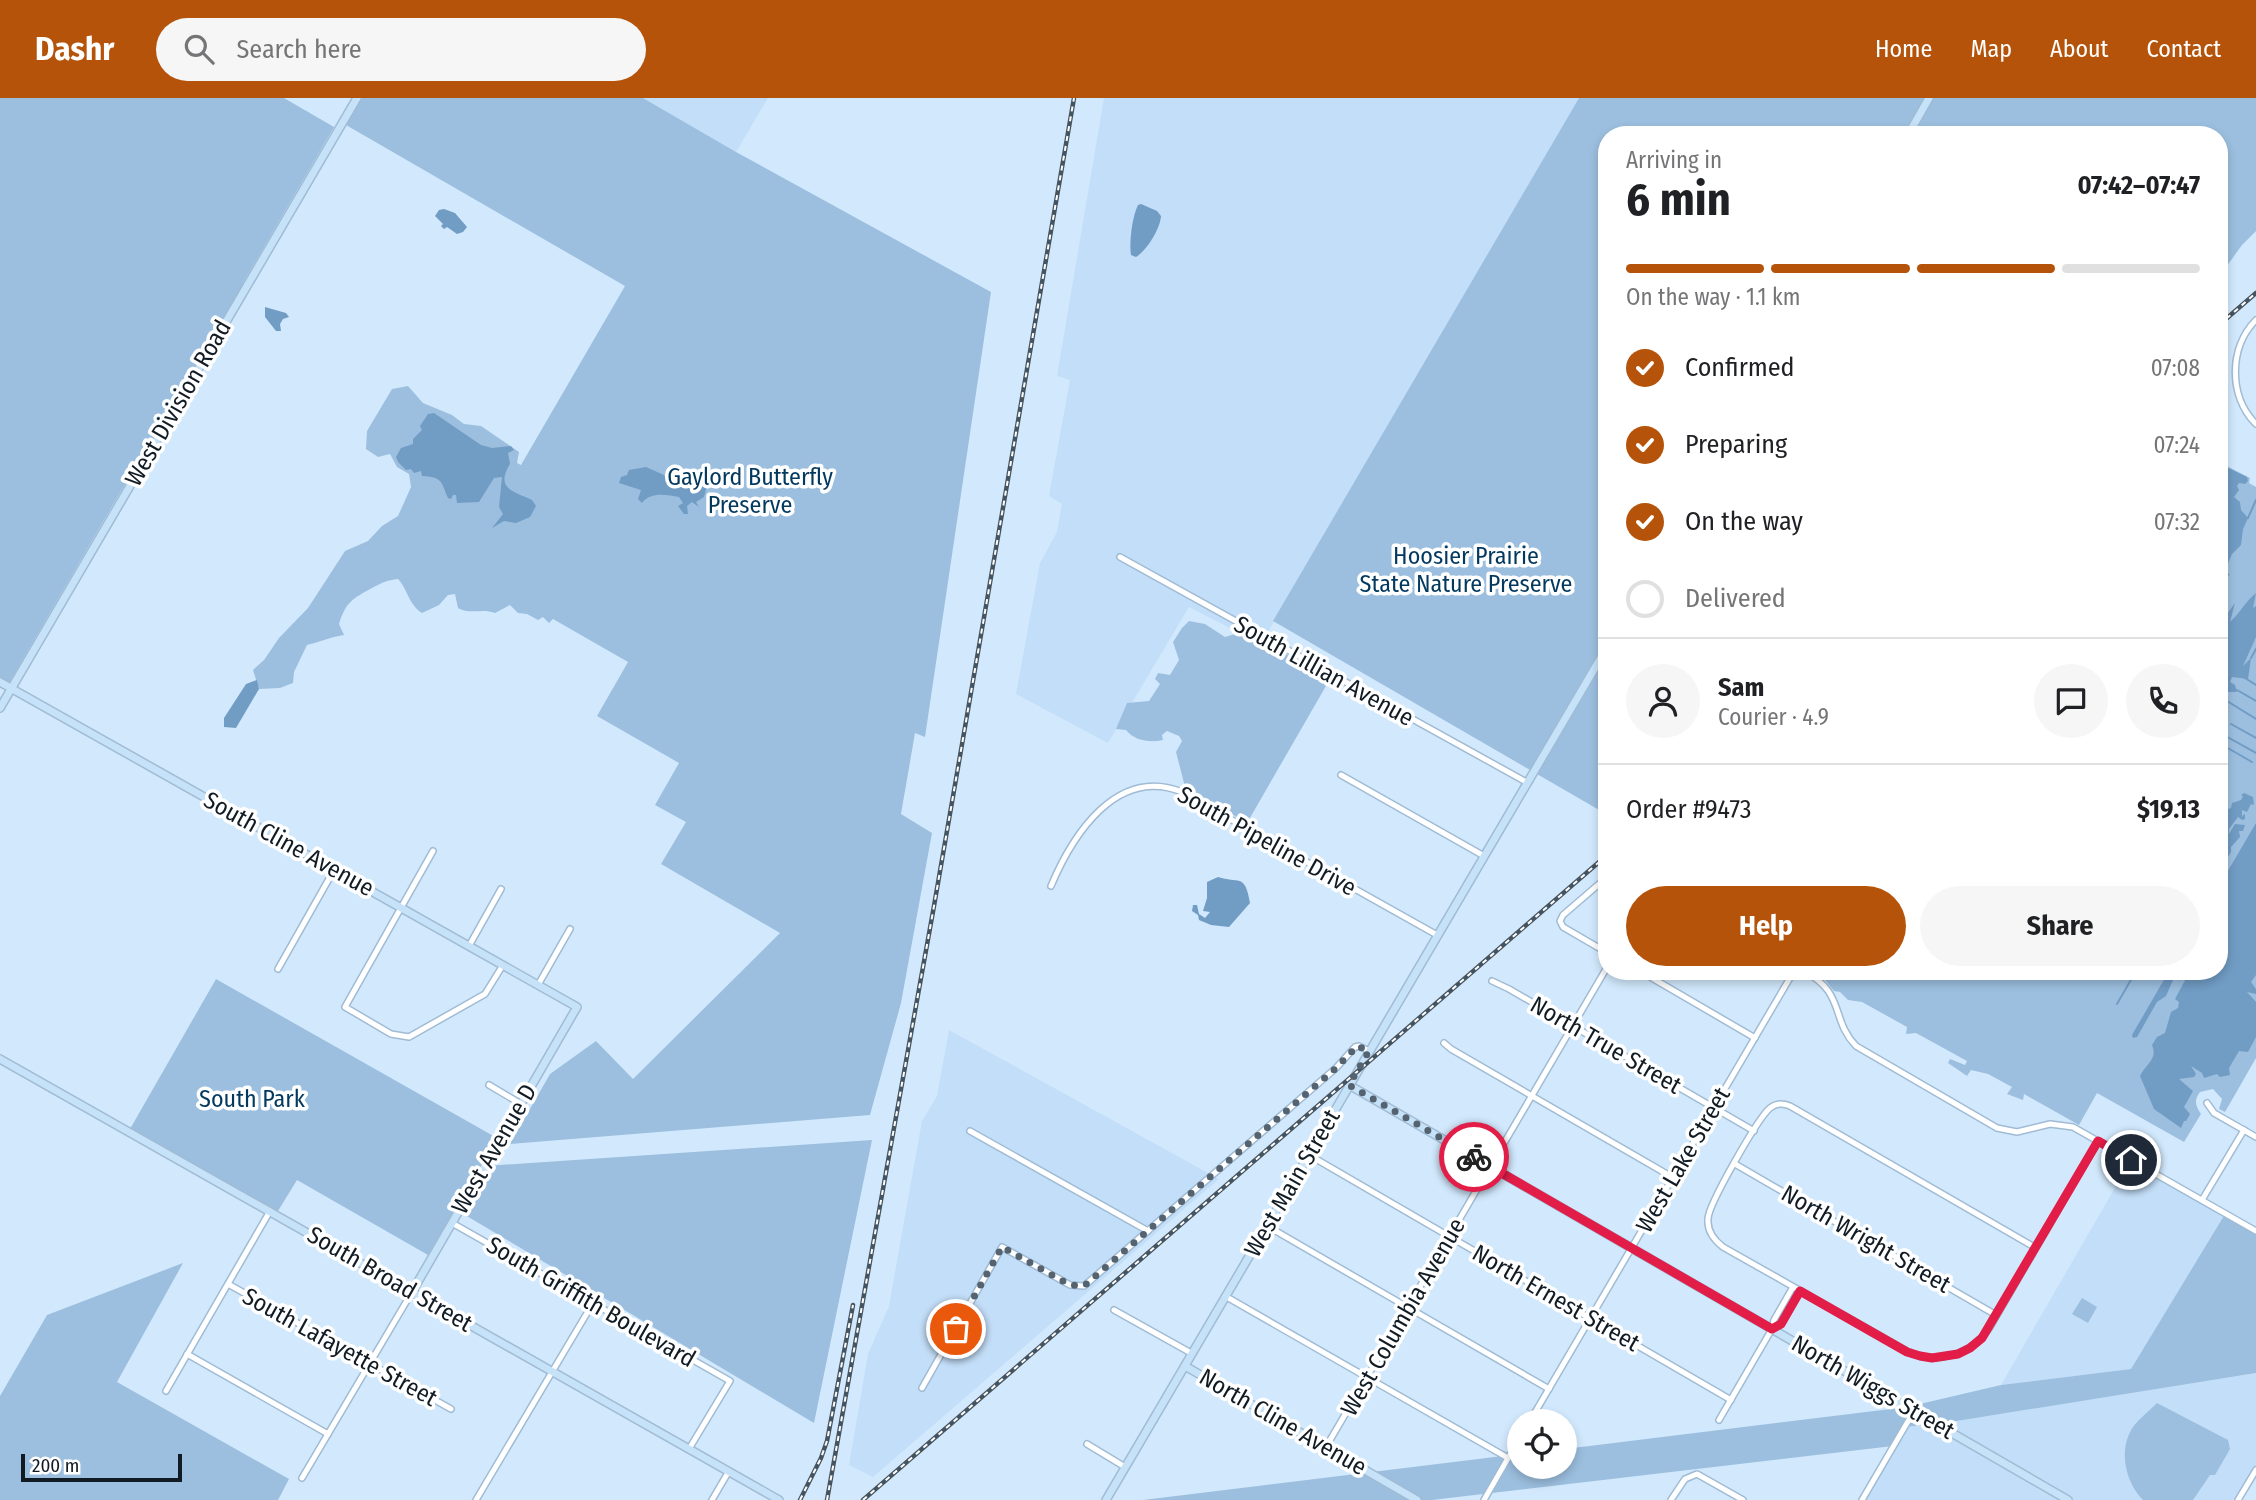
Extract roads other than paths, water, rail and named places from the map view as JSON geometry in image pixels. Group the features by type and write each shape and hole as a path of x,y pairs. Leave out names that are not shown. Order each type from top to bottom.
{"street":[{"name":"West Division Road","path":"0,708 357,98"},
{"path":"1913,126 1929,98"},
{"path":"2256,320 2241,341 2235,369 2241,403 2256,424"},
{"name":"South Lillian Avenue","path":"1120,557 1528,783"},
{"name":"West Main Street","path":"1106,1500 1598,663"},
{"name":"South Cline Avenue","path":"0,682 577,1007"},
{"path":"1341,775 1485,856"},
{"name":"South Pipeline Drive","path":"1051,886 1071,847 1100,810 1132,789 1162,786 1182,792 1437,935"},
{"path":"433,851 345,1007 391,1034 408,1037 485,994 503,965"},
{"path":"278,969 334,870"},
{"path":"1598,885 1563,915 1560,922 1564,928 1598,947"},
{"path":"469,946 501,889"},
{"path":"538,985 570,929"},
{"name":"West Columbia Avenue","path":"1326,1447 1600,980"},
{"path":"1655,980 1755,1038"},
{"name":"West Lake Street","path":"1537,1409 1789,980"},
{"path":"1818,980 1829,990 1846,1034 1856,1046 1991,1125 2017,1132 2050,1124 2065,1125 2256,1231"},
{"name":"North True Street","path":"1492,981 1754,1130"},
{"name":"West Avenue D","path":"412,1292 577,1007"},
{"path":"1444,1043 1672,1177"},
{"path":"922,1388 1002,1247 1070,1285 1077,1287 1085,1284 1336,1068 1355,1047 1369,1051"},
{"name":"South Broad Street","path":"0,1059 779,1500"},
{"path":"489,1085 521,1104"},
{"name":"North Wiggs Street","path":"1349,1085 2068,1500"},
{"path":"2207,1103 2214,1113 2256,1137"},
{"path":"2036,1248 1790,1106 1779,1104 1768,1110 1754,1130 1710,1208 1708,1220 1710,1231 1723,1247 1907,1352 1928,1358 1958,1354 1982,1338 2036,1248 2098,1141"},
{"path":"2202,1200 2244,1129"},
{"path":"970,1131 1148,1231"},
{"name":"North Ernest Street","path":"1308,1155 1731,1399"},
{"name":"North Wright Street","path":"1735,1164 1996,1315"},
{"path":"166,1391 270,1211"},
{"name":"South Griffith Boulevard","path":"452,1223 730,1381 689,1449"},
{"path":"1267,1226 1549,1389"},
{"name":"South Lafayette Street","path":"228,1284 451,1409"},
{"path":"1720,1420 1793,1287"},
{"path":"1772,1329 1781,1324 1800,1291"},
{"path":"302,1478 412,1292"},
{"path":"1225,1296 1507,1457"},
{"path":"476,1500 593,1303"},
{"path":"1114,1310 1191,1353"},
{"path":"187,1354 328,1434"},
{"name":"North Cline Avenue","path":"1185,1366 1417,1500"},
{"path":"1861,1500 1914,1411"},
{"path":"1087,1444 1125,1467"},
{"path":"1484,1500 1507,1460"},
{"path":"2238,1500 2256,1470"},
{"path":"712,1500 729,1471"},
{"path":"1671,1500 1680,1484 1692,1474 1697,1474 1743,1500"}],"waterway":[{"path":"2248,518 2256,500"},
{"path":"2251,658 2256,649"},
{"path":"2245,678 2256,685"},
{"path":"2237,690 2256,701"},
{"path":"2228,702 2256,719"},
{"path":"2231,724 2256,738"},
{"path":"2228,737 2256,753"},
{"path":"2228,748 2252,762"},
{"path":"2117,1004 2131,980"}],"railway":[{"path":"827,1500 934,906 1074,98"},
{"path":"2228,317 2256,293"},
{"path":"863,1500 1598,863"},
{"path":"800,1500 827,1441 853,1305"}],"park label":[{"name":"Gaylord Butterfly Preserve","path":"750,491"},
{"name":"Hoosier Prairie State Nature Preserve","path":"1466,570"},
{"name":"South Park","path":"252,1099"}]}
